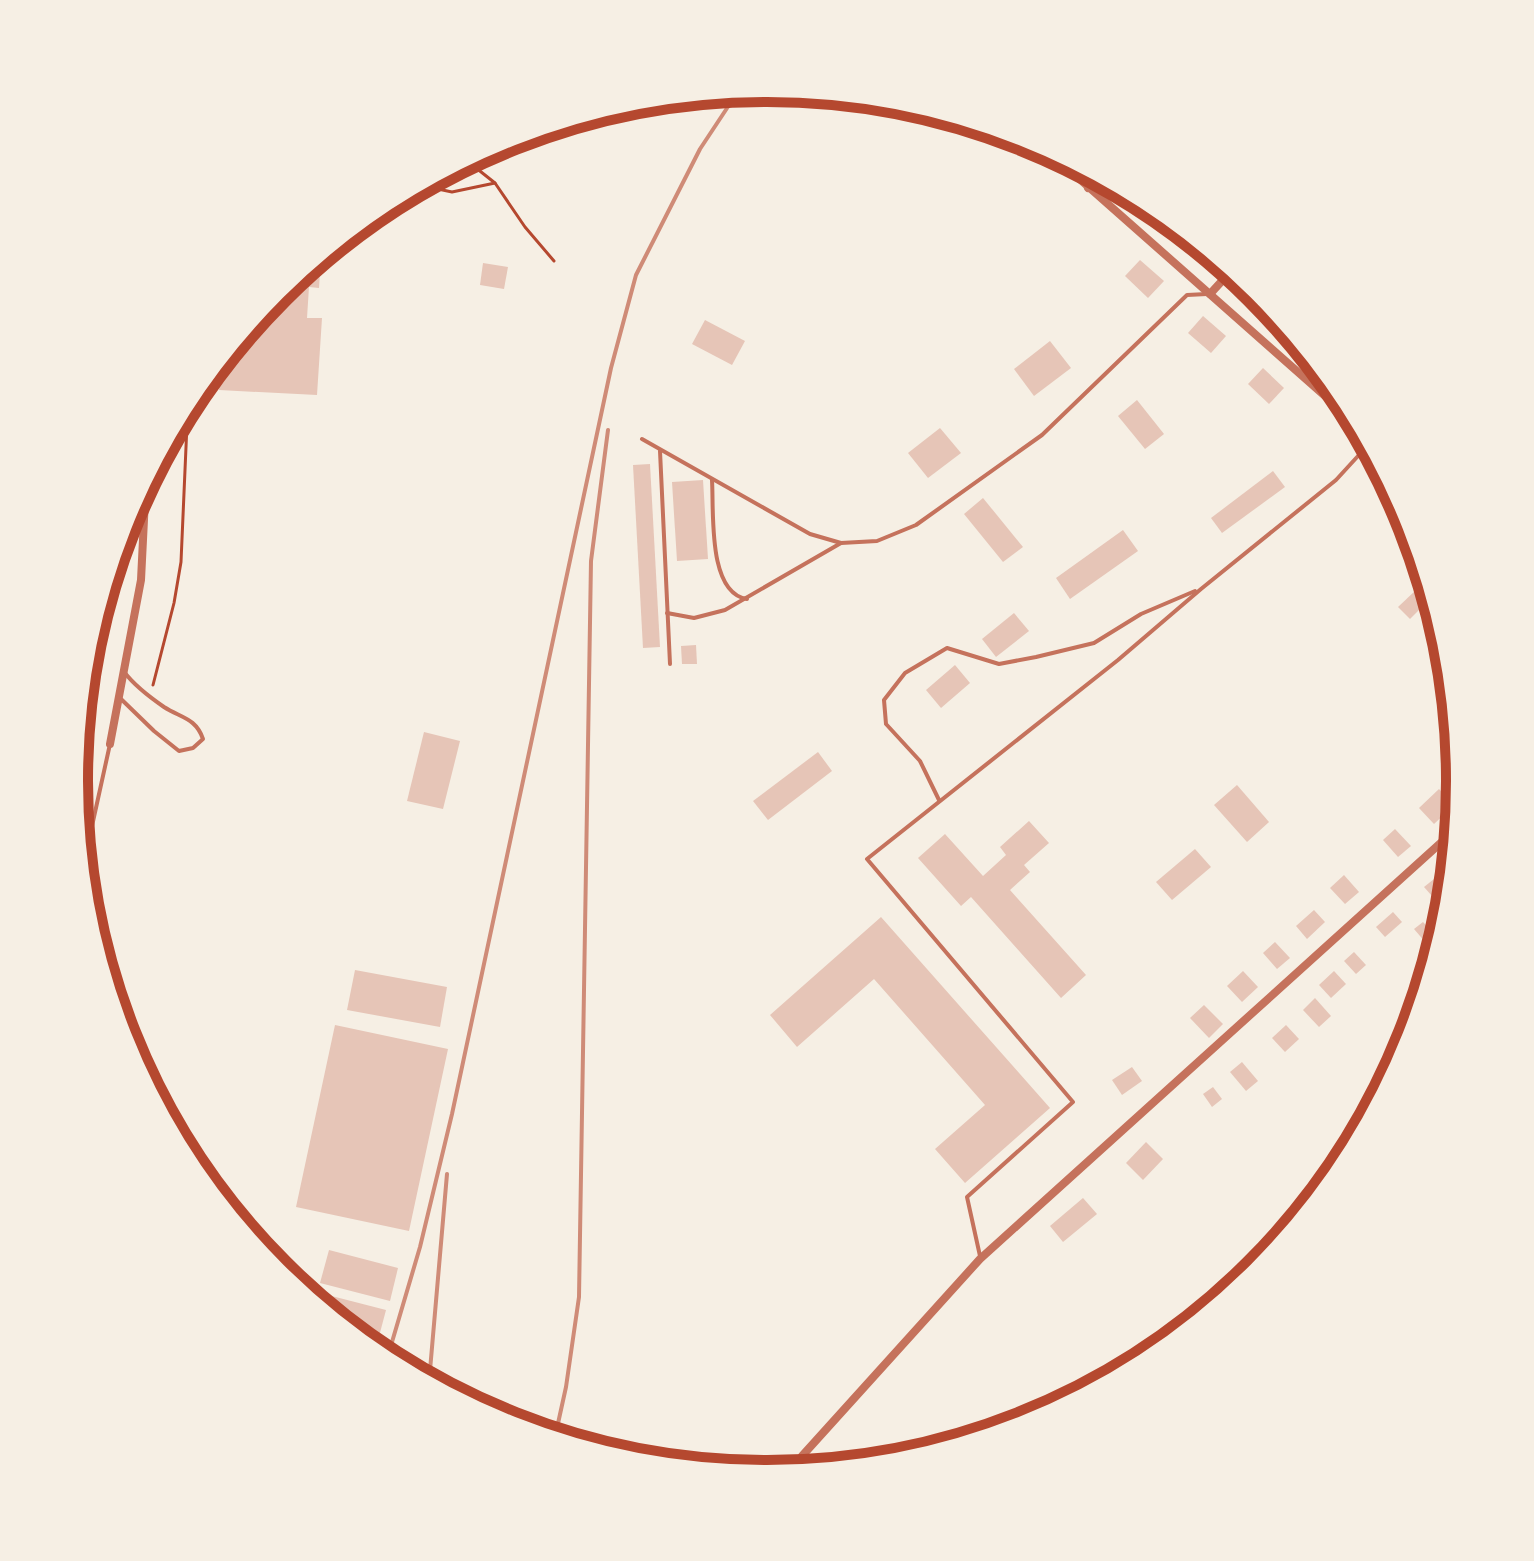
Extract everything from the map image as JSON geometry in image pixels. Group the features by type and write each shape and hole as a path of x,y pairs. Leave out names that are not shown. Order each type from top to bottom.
{"street":[{"path":"1075,176 1334,406"},
{"path":"1088,188 1092,185"},
{"path":"1210,294 1224,279"},
{"path":"110,744 141,580 144,511"},
{"path":"802,1456 980,1259 1443,841"}],"lane":[{"path":"642,439 810,534 841,543 877,541 916,525 1042,435 1187,295 1210,294"},
{"path":"660,451 670,664"},
{"path":"980,1259 967,1197 1073,1102 867,859 1118,660 1336,480 1361,453"},
{"path":"712,480 717,563 722,581 739,598 747,599"},
{"path":"667,613 694,618 709,616 747,599 841,543"},
{"path":"939,800 920,761 886,724 884,700 905,673 947,648 999,664 1094,643 1141,614 1201,589"},
{"path":"119,697 179,751 193,748 203,739 200,728 191,720 165,708 123,671"},
{"path":"90,835 110,744"}],"path":[{"path":"476,168 495,183 525,227 554,261"},
{"path":"435,188 452,192 495,183"},
{"path":"150,696 174,603 181,562 187,428"}],"building":[{"path":"1140,260 1164,281 1148,298 1125,276"},
{"path":"483,263 508,267 504,289 480,285"},
{"path":"320,269 319,288 309,287 307,318 322,318 317,395 219,390 220,378 228,367 287,300"},
{"path":"1203,316 1226,336 1211,353 1188,333"},
{"path":"705,320 745,341 732,365 692,344"},
{"path":"1050,341 1071,368 1034,396 1014,369"},
{"path":"1263,368 1284,388 1269,404 1248,384"},
{"path":"1137,400 1164,434 1145,449 1118,416"},
{"path":"940,428 961,453 928,478 908,453"},
{"path":"650,464 660,647 643,648 633,465"},
{"path":"1273,471 1285,487 1222,533 1211,518"},
{"path":"703,480 708,559 677,561 672,482"},
{"path":"983,498 1023,547 1003,562 964,514"},
{"path":"1123,530 1138,551 1070,599 1056,578"},
{"path":"1416,590 1420,594 1423,606 1410,619 1398,607"},
{"path":"1014,613 1029,631 996,657 982,639"},
{"path":"696,645 697,664 682,664 681,646"},
{"path":"955,665 970,683 941,708 926,690"},
{"path":"424,732 460,741 443,809 407,801"},
{"path":"818,752 832,771 768,820 753,801"},
{"path":"1237,785 1269,822 1247,842 1214,805"},
{"path":"1439,789 1446,796 1445,813 1434,824 1419,808"},
{"path":"1029,821 1049,843 1024,865 1030,872 1010,890 1086,975 1061,998 971,897 961,906 918,858 945,834 983,876 1006,855 1000,847"},
{"path":"1395,829 1411,846 1398,857 1383,840"},
{"path":"1195,849 1211,867 1172,900 1156,882"},
{"path":"1344,875 1359,892 1345,904 1330,888"},
{"path":"1439,875 1439,875 1435,900 1424,887"},
{"path":"1314,910 1325,922 1307,939 1296,926"},
{"path":"1393,912 1402,922 1385,937 1376,927"},
{"path":"881,917 1050,1108 965,1183 935,1149 985,1105 874,979 797,1047 770,1015"},
{"path":"1423,922 1429,929 1426,943 1414,929"},
{"path":"1275,942 1290,958 1277,969 1263,953"},
{"path":"1354,952 1366,965 1356,974 1344,961"},
{"path":"355,970 447,987 440,1027 347,1010"},
{"path":"1243,971 1258,987 1242,1002 1227,986"},
{"path":"1334,971 1346,984 1331,998 1319,985"},
{"path":"1315,998 1331,1016 1319,1027 1303,1010"},
{"path":"1204,1005 1223,1024 1209,1038 1190,1018"},
{"path":"335,1025 448,1049 409,1231 296,1207"},
{"path":"1286,1025 1299,1039 1285,1052 1272,1038"},
{"path":"1242,1062 1258,1081 1246,1091 1230,1072"},
{"path":"1132,1067 1142,1081 1122,1095 1112,1080"},
{"path":"1213,1087 1222,1099 1212,1107 1203,1094"},
{"path":"1146,1142 1163,1159 1143,1180 1126,1163"},
{"path":"1083,1198 1097,1214 1063,1242 1050,1226"},
{"path":"329,1250 398,1268 390,1301 320,1283"},
{"path":"322,1294 386,1310 379,1337"}],"railway":[{"path":"391,1346 420,1247 452,1114 611,368 636,275 700,149 731,103"},
{"path":"558,1426 579,1297 591,561 608,430"},
{"path":"430,1370 447,1174"}]}
